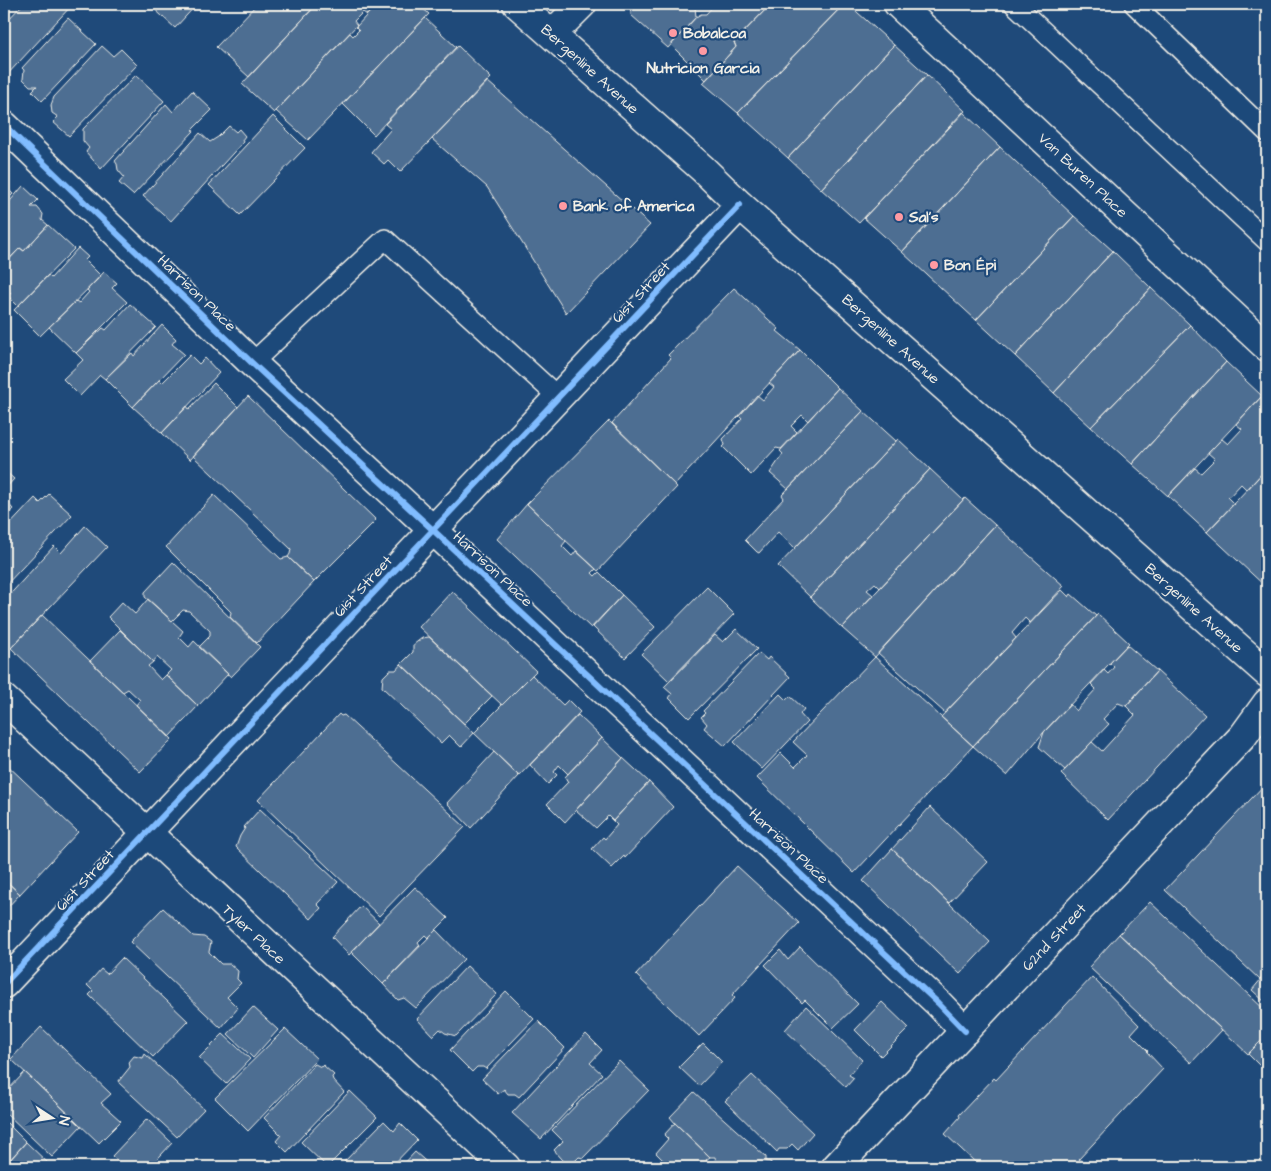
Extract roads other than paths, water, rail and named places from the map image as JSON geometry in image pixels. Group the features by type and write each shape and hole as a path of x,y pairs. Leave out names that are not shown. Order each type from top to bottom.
{"street":[{"name":"Bergenline Avenue","path":"517,4 740,205 1267,673"},
{"path":"552,34 582,4"},
{"name":"Van Buren Place","path":"898,4 1267,347"},
{"name":"Harrison Place","path":"4,125 252,363 931,997 964,1032"},
{"name":"61st Street","path":"4,984 740,205"},
{"name":"Tyler Place","path":"4,699 506,1167"},
{"name":"62nd Street","path":"836,1167 1243,736 1267,702"}],"lane":[{"path":"1014,4 1267,241"},
{"path":"1134,4 1267,132"},
{"path":"252,363 385,239 558,397"}],"place":[{"name":"Bobalcoa","path":"673,33"},
{"name":"Nutricion Garcia","path":"703,51"},
{"name":"Bank of America","path":"563,206"},
{"name":"Sal's","path":"899,217"},
{"name":"Bon Épi","path":"934,265"}]}
